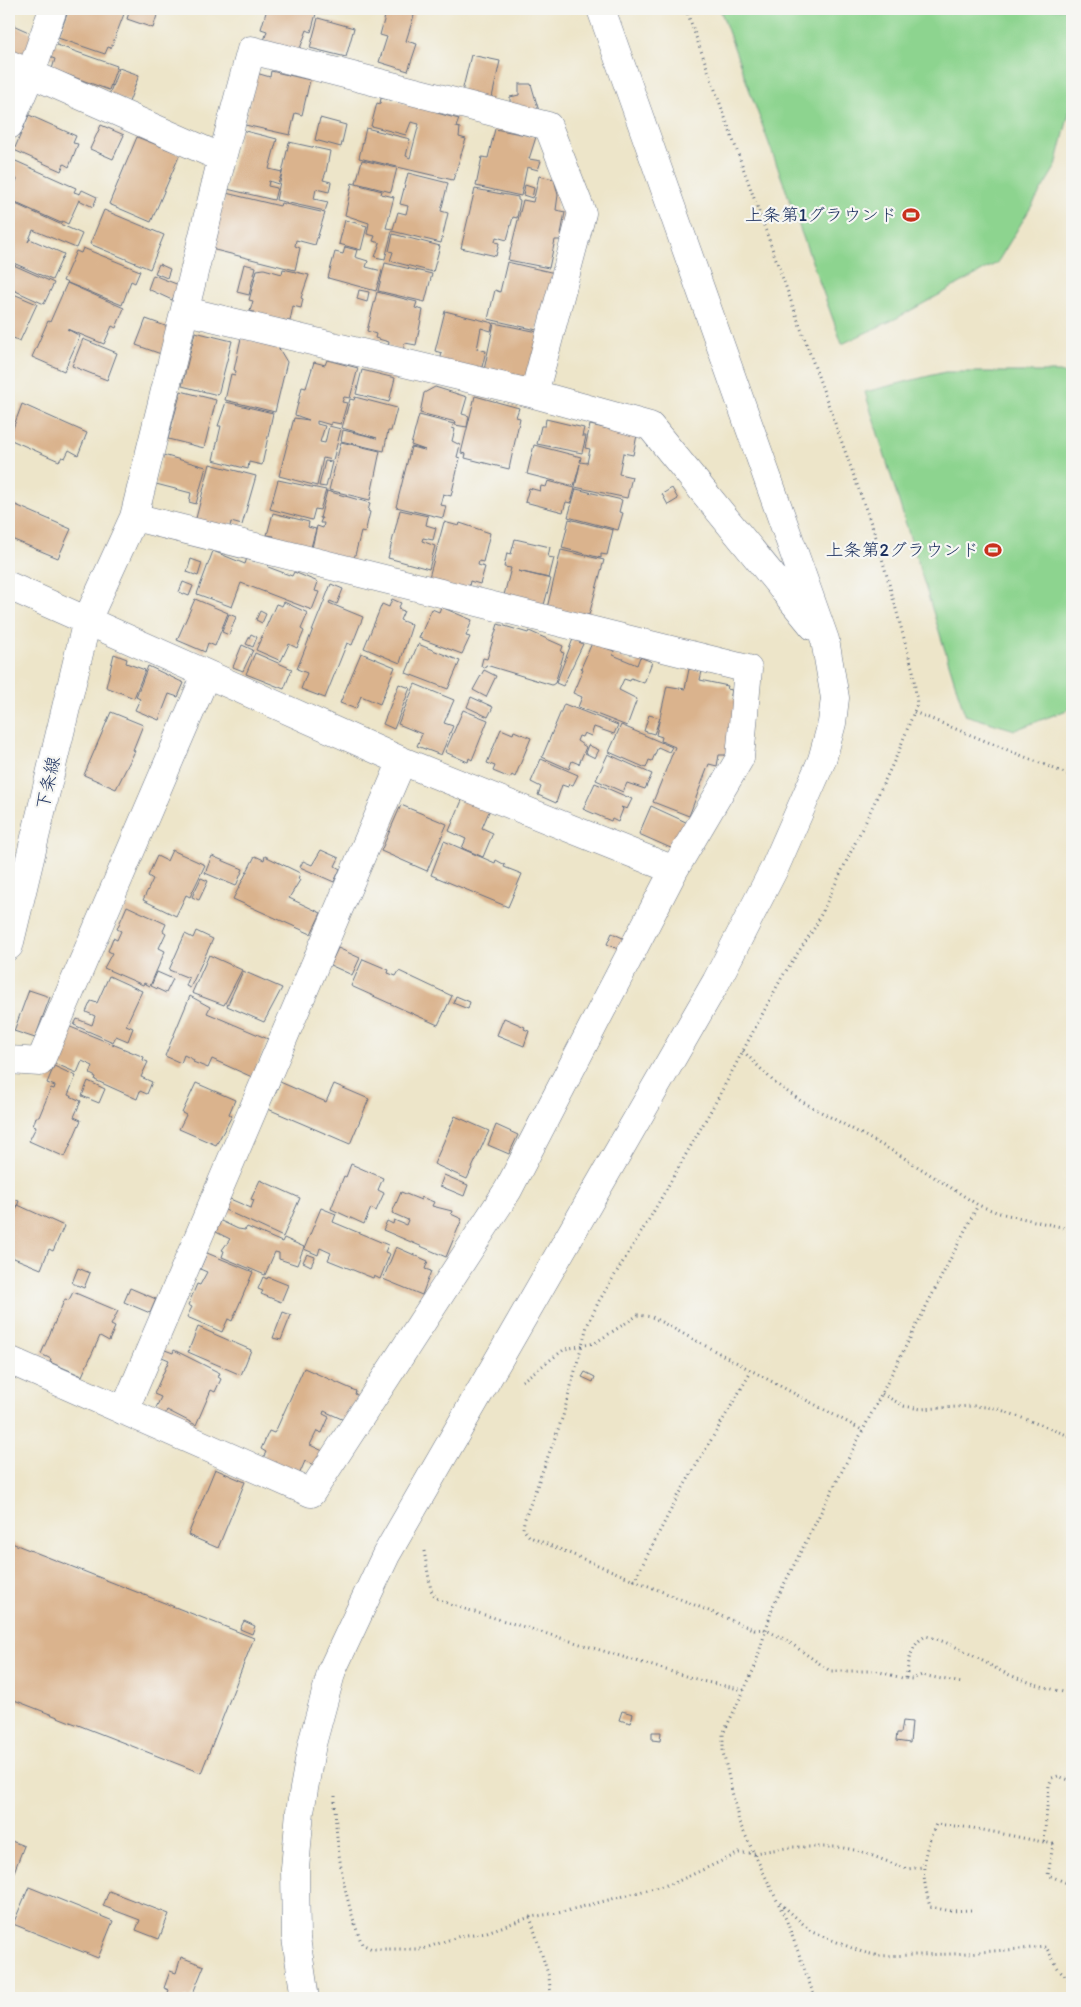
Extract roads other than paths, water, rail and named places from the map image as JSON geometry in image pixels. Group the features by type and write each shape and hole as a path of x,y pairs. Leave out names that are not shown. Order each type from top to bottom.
{"street":[{"path":"9,125 20,69 53,9"},
{"path":"305,1998 296,1938 295,1870 300,1811 312,1744 332,1670 386,1555 716,982 775,867 822,760 832,723 835,698 825,640 601,9"},
{"name":"下条線","path":"9,946 87,620 134,517 222,158 251,50 548,126 582,213 534,394"},
{"path":"20,69 222,158"},
{"path":"186,311 534,394 650,426 825,640"},
{"path":"9,1360 311,1494 508,1190 674,870 740,758 748,669 134,517"},
{"path":"9,586 206,675 402,760 674,870"},
{"path":"9,1060 40,1062 206,675"},
{"path":"124,1410 402,760"}],"place":[{"name":"上条第1グラウンド","path":"911,215"},
{"name":"上条第2グラウンド","path":"993,550"}]}
